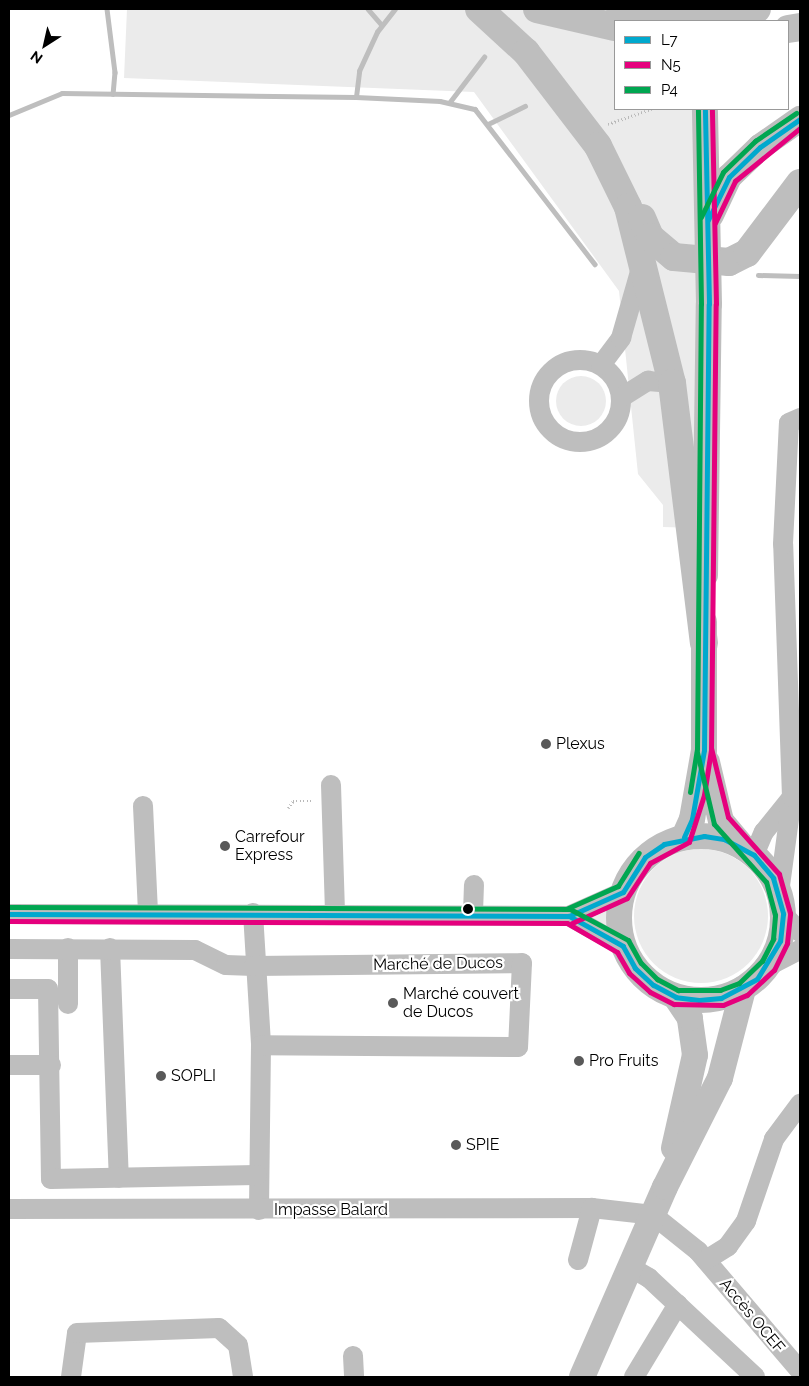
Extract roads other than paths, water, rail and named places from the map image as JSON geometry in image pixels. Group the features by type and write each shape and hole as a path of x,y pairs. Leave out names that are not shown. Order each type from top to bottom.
{"highway":[{"path":"479,9 526,52 591,137 620,169 650,238 674,257 729,262 747,253 800,184"},
{"path":"537,9 614,27"},
{"path":"620,9 656,13 757,9"},
{"path":"591,137 628,207 672,383 704,643"}],"main road":[{"path":"684,837 692,819 704,750 709,304 705,110"},
{"path":"708,227 729,177 760,146 800,119"},
{"path":"704,750 721,821 748,851 788,913 780,941 768,966 743,989 698,1000 676,996 647,979 623,946 618,919 623,892 645,857 684,837 704,836 748,851"},
{"path":"582,1377 665,1187 720,1078 743,989"},
{"path":"665,1187 695,1055 690,1018 676,996"}],"street":[{"path":"601,365 620,338 643,263"},
{"path":"577,359 601,365 618,384 622,396 617,421 590,442 569,441 547,426 540,410 539,392 553,369 577,359"},
{"path":"622,396 648,381 672,383"},
{"path":"788,913 796,792 789,423 800,418"},
{"path":"748,851 796,792"},
{"path":"326,793 335,913"},
{"path":"143,806 148,914"},
{"path":"473,913 474,885"},
{"path":"9,914 473,913 569,916 623,892"},
{"path":"253,913 254,966 261,1045 257,1174 259,1210"},
{"path":"569,916 623,946"},
{"path":"68,948 68,1004"},
{"path":"110,948 119,1178"},
{"name":"Marché de Ducos","path":"9,949 110,948 195,950 226,965 254,966 522,963 518,1046 261,1045"},
{"path":"768,966 800,950"},
{"path":"9,989 48,989 51,1065 51,1179 257,1174"},
{"path":"9,1065 51,1065"},
{"path":"706,1260 728,1246 746,1221 774,1139 800,1104"},
{"path":"578,1260 592,1208"},
{"name":"Impasse Balard","path":"9,1209 592,1208 653,1215"},
{"name":"Accès OCEF","path":"653,1215 706,1260 800,1371"},
{"path":"630,1267 678,1304 755,1377"},
{"path":"634,1377 678,1304"},
{"path":"71,1377 77,1333 219,1328 238,1345 243,1377"},
{"path":"353,1356 354,1377"}],"waterway":[{"path":"107,9 115,72 113,94"},
{"path":"368,9 381,24"},
{"path":"356,97 359,71 377,32 395,9"},
{"path":"449,103 484,57"},
{"path":"9,115 62,93 356,97 440,101 475,109 595,264"},
{"path":"488,124 525,106"},
{"path":"758,275 800,276"}],"place":[{"name":"Plexus","path":"546,744"},
{"name":"Carrefour Express","path":"225,846"},
{"name":"Marché couvert de Ducos","path":"393,1003"},
{"name":"Pro Fruits","path":"579,1061"},
{"name":"SOPLI","path":"161,1076"},
{"name":"SPIE","path":"456,1145"}]}
